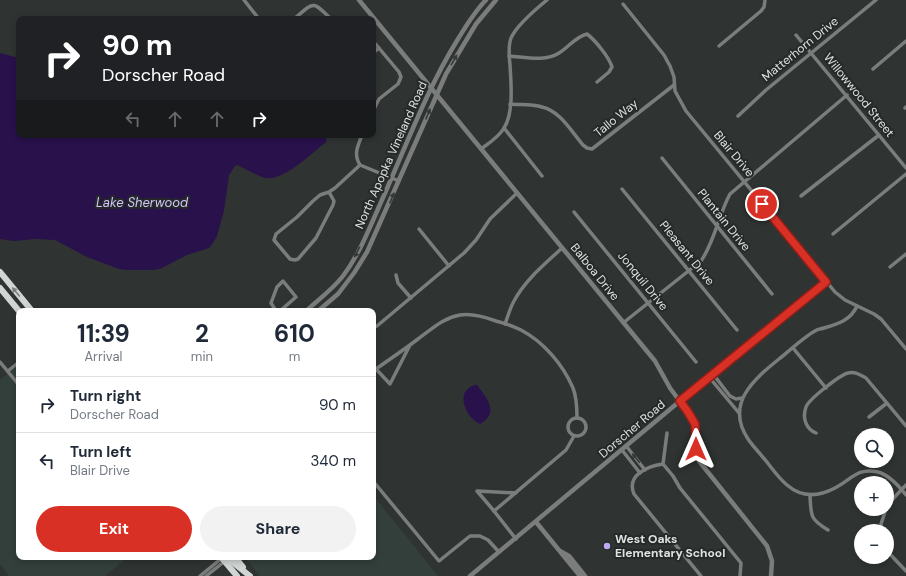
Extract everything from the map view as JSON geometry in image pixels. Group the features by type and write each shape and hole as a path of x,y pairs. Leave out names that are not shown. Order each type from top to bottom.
{"highway":[{"path":"0,272 30,308"},
{"path":"0,288 17,308"},
{"path":"224,560 237,576"},
{"path":"227,560 231,561 250,576"},
{"path":"237,560 250,576"}],"street":[{"path":"244,0 257,16"},
{"name":"Balboa Drive","path":"359,0 372,16"},
{"name":"North Apopka Vineland Road","path":"309,308 343,276 363,242 438,72 480,6 486,0"},
{"name":"North Apopka Vineland Road","path":"322,308 338,294 354,273 367,252 399,182 436,94 458,52 476,24 496,0"},
{"path":"481,149 498,136 509,117 511,78 509,47 512,36 525,20 547,0"},
{"path":"718,46 761,11 764,7 765,0"},
{"name":"Matterhorn Drive","path":"738,116 766,90 876,0"},
{"path":"297,16 310,5 314,4 319,5 328,16"},
{"name":"Blair Drive","path":"623,4 664,54 674,77 674,84 678,98 686,111 826,282 845,300 882,319 906,349"},
{"name":"Balboa Drive","path":"376,21 655,361 669,387 695,424 696,449 699,461 763,541 770,556 772,566 771,576"},
{"path":"509,56 544,58 553,56 560,53 580,36 586,34 610,62 612,67 609,72 597,82"},
{"name":"Willowwood Street","path":"796,34 906,168"},
{"path":"873,69 906,41"},
{"path":"376,44 399,72 401,77 398,84 380,99 376,106"},
{"name":"Tallo Way","path":"510,104 541,106 549,109 557,114 583,145 592,149 674,84"},
{"path":"623,323 701,260 708,250 723,207 730,194 846,96"},
{"path":"504,128 542,176"},
{"path":"801,196 879,135"},
{"path":"361,138 356,149 356,156 360,165 399,182"},
{"name":"Plantain Drive","path":"662,158 772,294"},
{"path":"329,192 334,201 333,205 316,238 298,259 290,259 274,240 276,234 297,217 316,198 329,192 360,165"},
{"path":"833,234 906,174"},
{"name":"Pleasant Drive","path":"622,189 737,330"},
{"path":"376,325 449,266 476,240 490,219 518,193"},
{"name":"Jonquil Drive","path":"574,212 696,362"},
{"path":"419,229 449,266"},
{"path":"505,324 513,302 521,289 534,273 562,248"},
{"path":"890,267 906,254"},
{"path":"396,275 398,283 411,298"},
{"path":"274,308 271,303 278,287 284,281 296,297 283,308"},
{"name":"Dorscher Road","path":"470,576 627,447 680,401 826,282"},
{"path":"739,413 742,398 761,374 815,330 837,324 847,319 854,313 857,306"},
{"path":"410,345 390,384 376,369 431,328 446,319 468,314 486,318 521,330 536,340 548,351 562,369 574,389 577,401 577,418"},
{"path":"793,348 826,388"},
{"path":"0,362 16,381"},
{"path":"8,371 16,364"},
{"path":"816,433 810,431 806,423 804,415 806,407 810,401 839,376 849,372 858,373 872,385 906,426"},
{"path":"711,376 730,396 736,399 742,398"},
{"path":"711,376 739,413 743,430 748,439 784,482 794,491 810,496 825,492 836,488 855,473 867,471 880,472 892,479 906,495"},
{"path":"868,417 887,403"},
{"path":"577,418 585,422 586,429 582,435 574,436 569,431 568,425 571,420 577,418"},
{"path":"668,433 663,464 673,476 680,488 741,563 740,576"},
{"path":"494,511 566,450 574,436"},
{"path":"627,447 645,470"},
{"path":"622,450 640,473"},
{"path":"663,464 653,466 640,473 633,481 631,488 634,494 701,576"},
{"path":"376,485 439,561 470,536 480,536 488,540 499,552"},
{"path":"894,498 906,485"},
{"path":"516,493 477,491 516,539"},
{"path":"810,496 812,517 816,523 828,530"},
{"path":"536,522 580,576"},
{"path":"559,551 569,556 585,576"},
{"path":"894,558 906,571"},
{"path":"200,576 222,560"},
{"path":"206,576 222,560"}],"shaded area":[{"path":"16,367 16,560 124,560 105,576 9,576 0,564 0,380"},
{"path":"376,499 438,576 260,576 247,560 376,560"}],"water":[{"name":"Lake Sherwood","path":"0,53 16,57 16,138 327,138 326,142 298,165 273,178 266,178 237,165 235,166 229,175 224,211 217,236 213,243 209,248 187,255 162,268 154,270 119,269 87,257 55,240 36,239 13,241 0,239"},
{"path":"477,385 490,405 489,415 486,420 480,424 471,417 464,405 463,399 468,388"}],"place":[{"name":"West Oaks Elementary School","path":"607,546"}],"route":[{"path":"696,449 695,424 680,401 826,282 762,204"}]}
